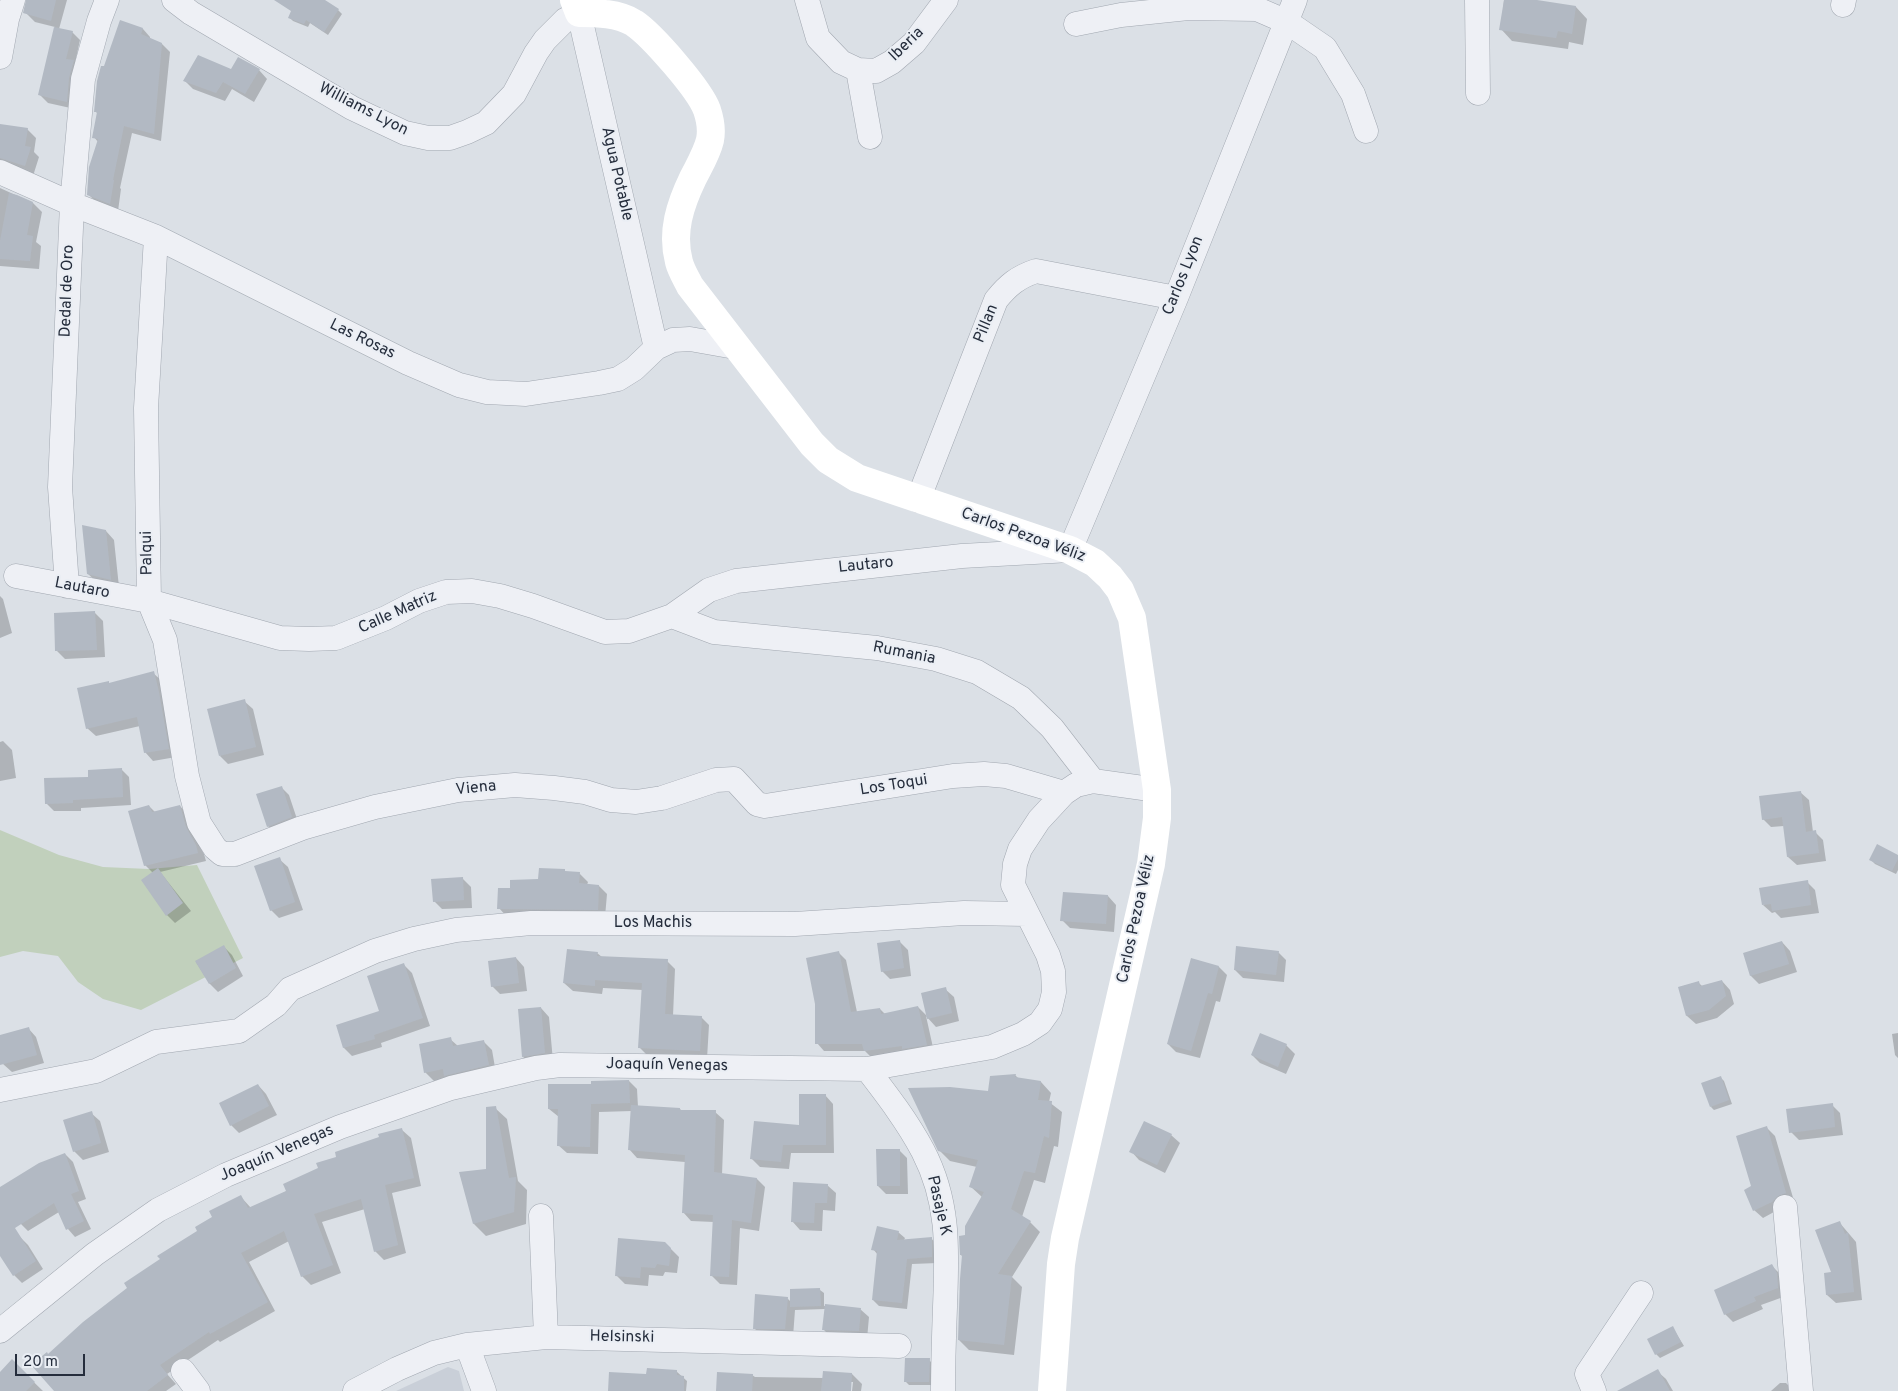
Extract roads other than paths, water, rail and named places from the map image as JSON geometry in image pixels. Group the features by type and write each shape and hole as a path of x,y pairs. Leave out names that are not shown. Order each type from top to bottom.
{"main road":[{"name":"Carlos Pezoa Véliz","path":"576,6 595,13 622,8 633,23 649,34 686,78 706,108 711,124 710,140 678,215 675,237 679,262 690,286 735,347 812,444 828,460 857,478 1070,550 1095,563 1120,590 1132,618 1157,790 1157,818 1151,864 1065,1238 1061,1264 1052,1391"}],"street":[{"path":"0,56 7,19 13,0"},
{"name":"Dedal de Oro","path":"67,586 60,487 72,204 83,79 99,21 107,0"},
{"name":"Williams Lyon","path":"174,0 191,13 352,108 405,133 428,138 450,138 486,123 514,94 536,53 576,6"},
{"path":"807,0 818,38 841,62 858,70 870,137"},
{"name":"Iberia","path":"858,70 876,71 892,62 914,43 946,0"},
{"name":"Carlos Lyon","path":"1070,550 1176,298 1295,0"},
{"path":"1477,0 1478,93"},
{"name":"Agua Potable","path":"576,6 656,348"},
{"path":"1076,24 1121,15 1188,8 1257,9 1287,22 1325,48 1353,94 1366,131"},
{"name":"Las Rosas","path":"0,172 72,204 156,237 408,363 459,385 487,392 526,394 599,383 618,378 634,369 656,348 673,340 690,339 735,347"},
{"name":"Palqui","path":"156,237 146,408 149,601 165,640 186,776 199,823 208,840 222,854"},
{"name":"Pillan","path":"918,500 996,300 1009,284 1021,276 1036,271 1176,298"},
{"name":"Lautaro","path":"672,616 710,590 736,581 962,556 1070,550"},
{"name":"Lautaro","path":"16,576 149,601"},
{"name":"Calle Matriz","path":"149,601 280,638 309,639 336,638 359,630 418,601 446,592 472,591 500,596 605,632 629,631 672,616"},
{"name":"Rumania","path":"672,616 714,632 877,648 936,659 977,672 1021,698 1052,728 1093,781"},
{"name":"Los Toqui","path":"734,779 757,804 765,806 953,776 984,774 1006,776 1064,793"},
{"name":"Viena","path":"222,854 235,854 302,828 375,807 458,790 515,785 585,792 611,800 636,802 662,798 716,780 734,779"},
{"name":"Joaquín Venegas","path":"0,1331 95,1254 158,1210 226,1175 340,1127 451,1088 536,1068 560,1065 867,1068 992,1047 1023,1034 1040,1023 1050,1009 1054,992 1053,971 1048,955 1013,885 1015,864 1020,849 1039,820 1064,793 1076,785 1093,781 1157,790"},
{"name":"Los Machis","path":"0,1090 96,1071 156,1042 239,1031 276,1005 290,989 375,952 414,939 456,930 531,923 795,924 964,913 1027,914"},
{"name":"Pasaje K","path":"867,1068 909,1128 923,1152 938,1188 945,1222 947,1248 943,1391"},
{"path":"1785,1207 1801,1391"},
{"path":"541,1216 546,1336"},
{"path":"1594,1391 1587,1374 1641,1293"},
{"name":"Helsinski","path":"355,1391 396,1369 434,1353 467,1345 546,1336 899,1346"},
{"path":"467,1345 484,1391"},
{"path":"182,1370 198,1391"}]}
